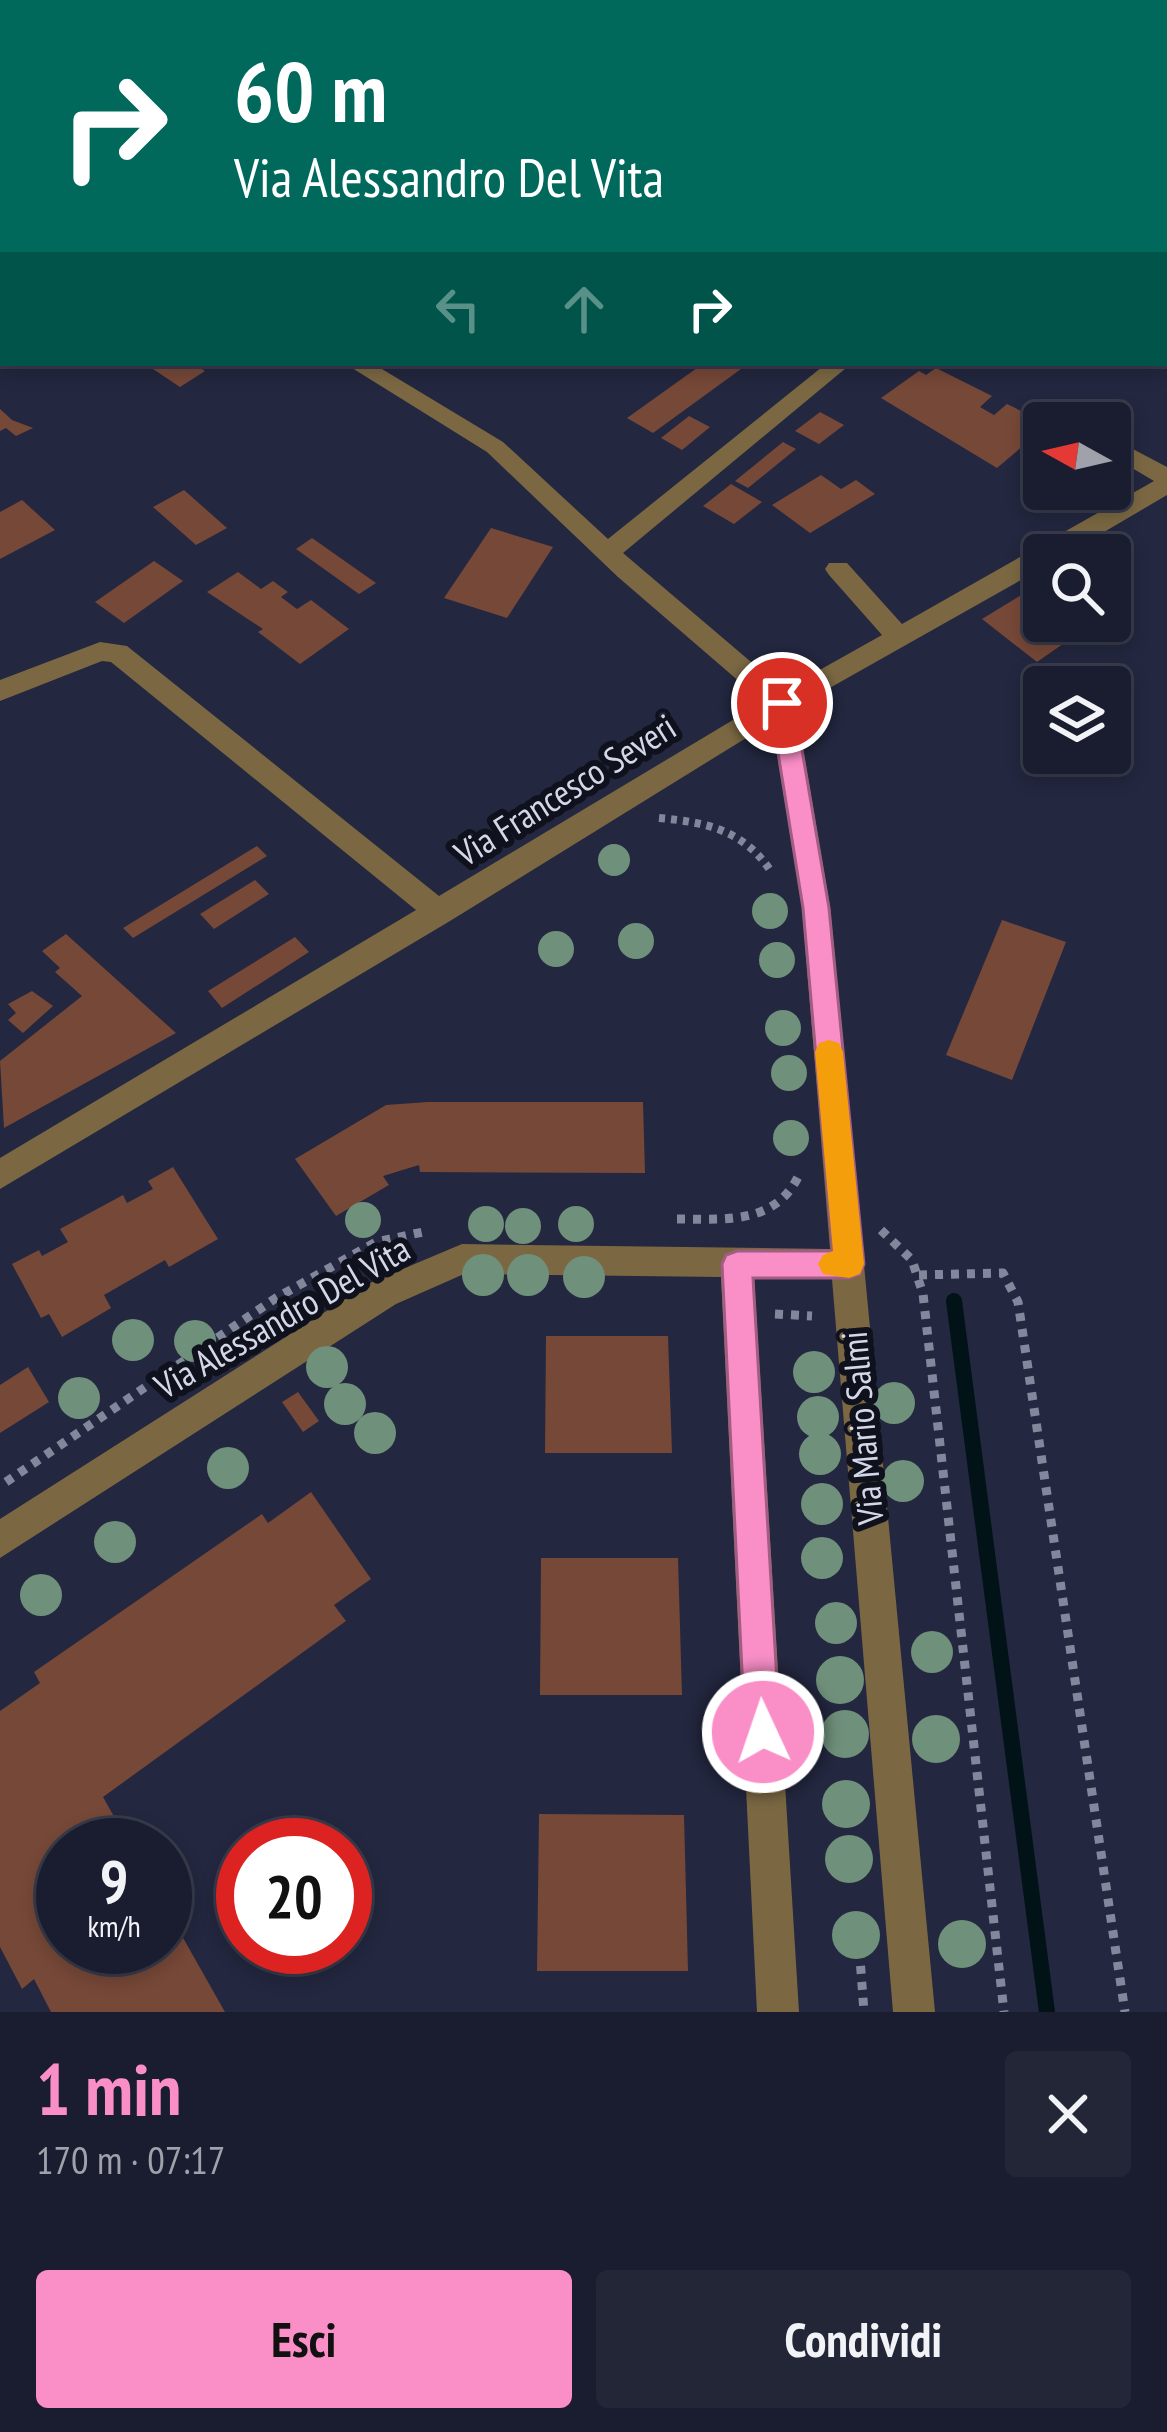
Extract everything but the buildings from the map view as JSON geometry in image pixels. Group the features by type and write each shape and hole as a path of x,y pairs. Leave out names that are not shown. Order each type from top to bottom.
{"street":[{"path":"360,366 495,446 782,703"},
{"path":"608,552 837,366"},
{"path":"1131,458 1167,481"},
{"name":"Via Francesco Severi","path":"1080,534 1167,481"},
{"name":"Via Francesco Severi","path":"0,1175 782,703 1023,568"},
{"path":"838,569 900,638"},
{"name":"Via Francesco Severi","path":"0,691 89,654 118,653 440,913"},
{"name":"Via Mario Salmi","path":"782,703 816,908 914,2012"},
{"name":"Via Alessandro Del Vita","path":"0,1540 384,1293 462,1259 849,1264"},
{"path":"737,1264 778,2012"}],"path":[{"path":"646,819 720,827 753,848 773,876"},
{"path":"667,1219 773,1213 794,1190 799,1162"},
{"path":"844,1213 886,1232 919,1275 1004,2012"},
{"path":"0,1486 276,1298 376,1242 443,1227"},
{"path":"919,1275 1003,1274 1018,1302 1125,2012"}],"waterway":[{"path":"954,1301 1047,2012"}],"slow traffic":[{"path":"829,1052 849,1264 833,1264"}],"route":[{"path":"763,1732 737,1264 849,1264 816,908 782,703"}]}
